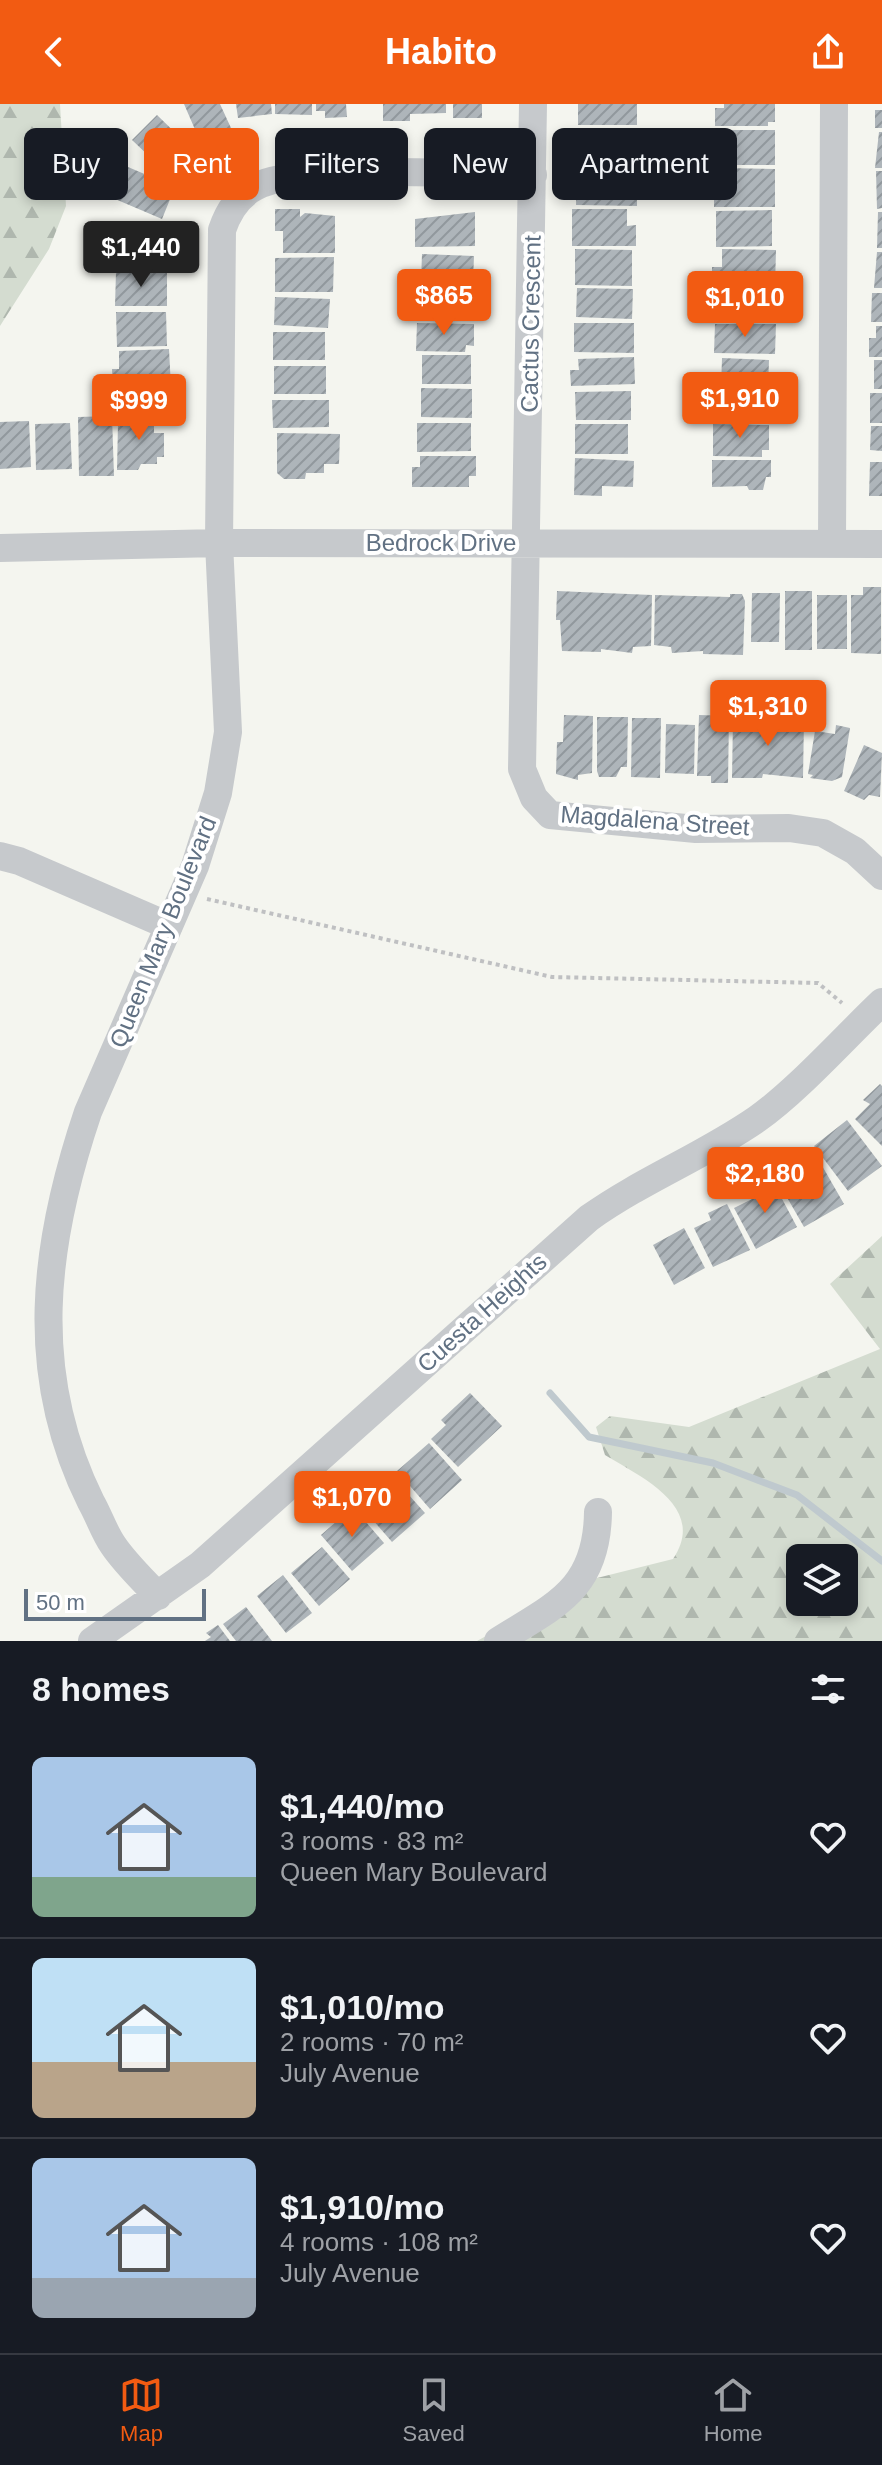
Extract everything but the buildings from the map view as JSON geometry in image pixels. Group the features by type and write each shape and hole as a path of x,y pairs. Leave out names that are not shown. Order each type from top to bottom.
{"street":[{"name":"Cactus Crescent","path":"533,104 533,128"},
{"path":"832,543 834,104"},
{"name":"Queen Mary Boulevard","path":"158,1596 113,1546 69,1456 52,1393 49,1311 56,1229 75,1150 183,893 218,793 228,732 219,543 219,256 222,230 238,200 255,187 298,174 424,175"},
{"name":"Cactus Crescent","path":"528,543 533,200"},
{"name":"Bedrock Drive","path":"0,548 219,543 882,544"},
{"name":"Magdalena Street","path":"528,543 522,769 534,798 550,815 696,829 789,828 823,833 855,851 882,876"},
{"path":"0,856 19,861 169,926"},
{"name":"Cuesta Heights","path":"92,1641 200,1565 589,1218 636,1185 709,1150 761,1116 872,1011"},
{"path":"498,1641 546,1614 569,1594 591,1556 598,1512"}],"path":[{"path":"183,893 552,977 818,983 872,1011"}],"green space":[{"path":"0,104 60,104 61,128 24,128 24,200 66,200 66,206 49,249 0,326"},
{"path":"882,1236 882,1641 477,1641 585,1581 673,1559 682,1541 682,1524 676,1509 652,1484 605,1455 596,1427 610,1416 689,1427 880,1349 830,1284"}],"waterway":[{"path":"550,1393 589,1437 713,1463 797,1495 882,1561"}]}
